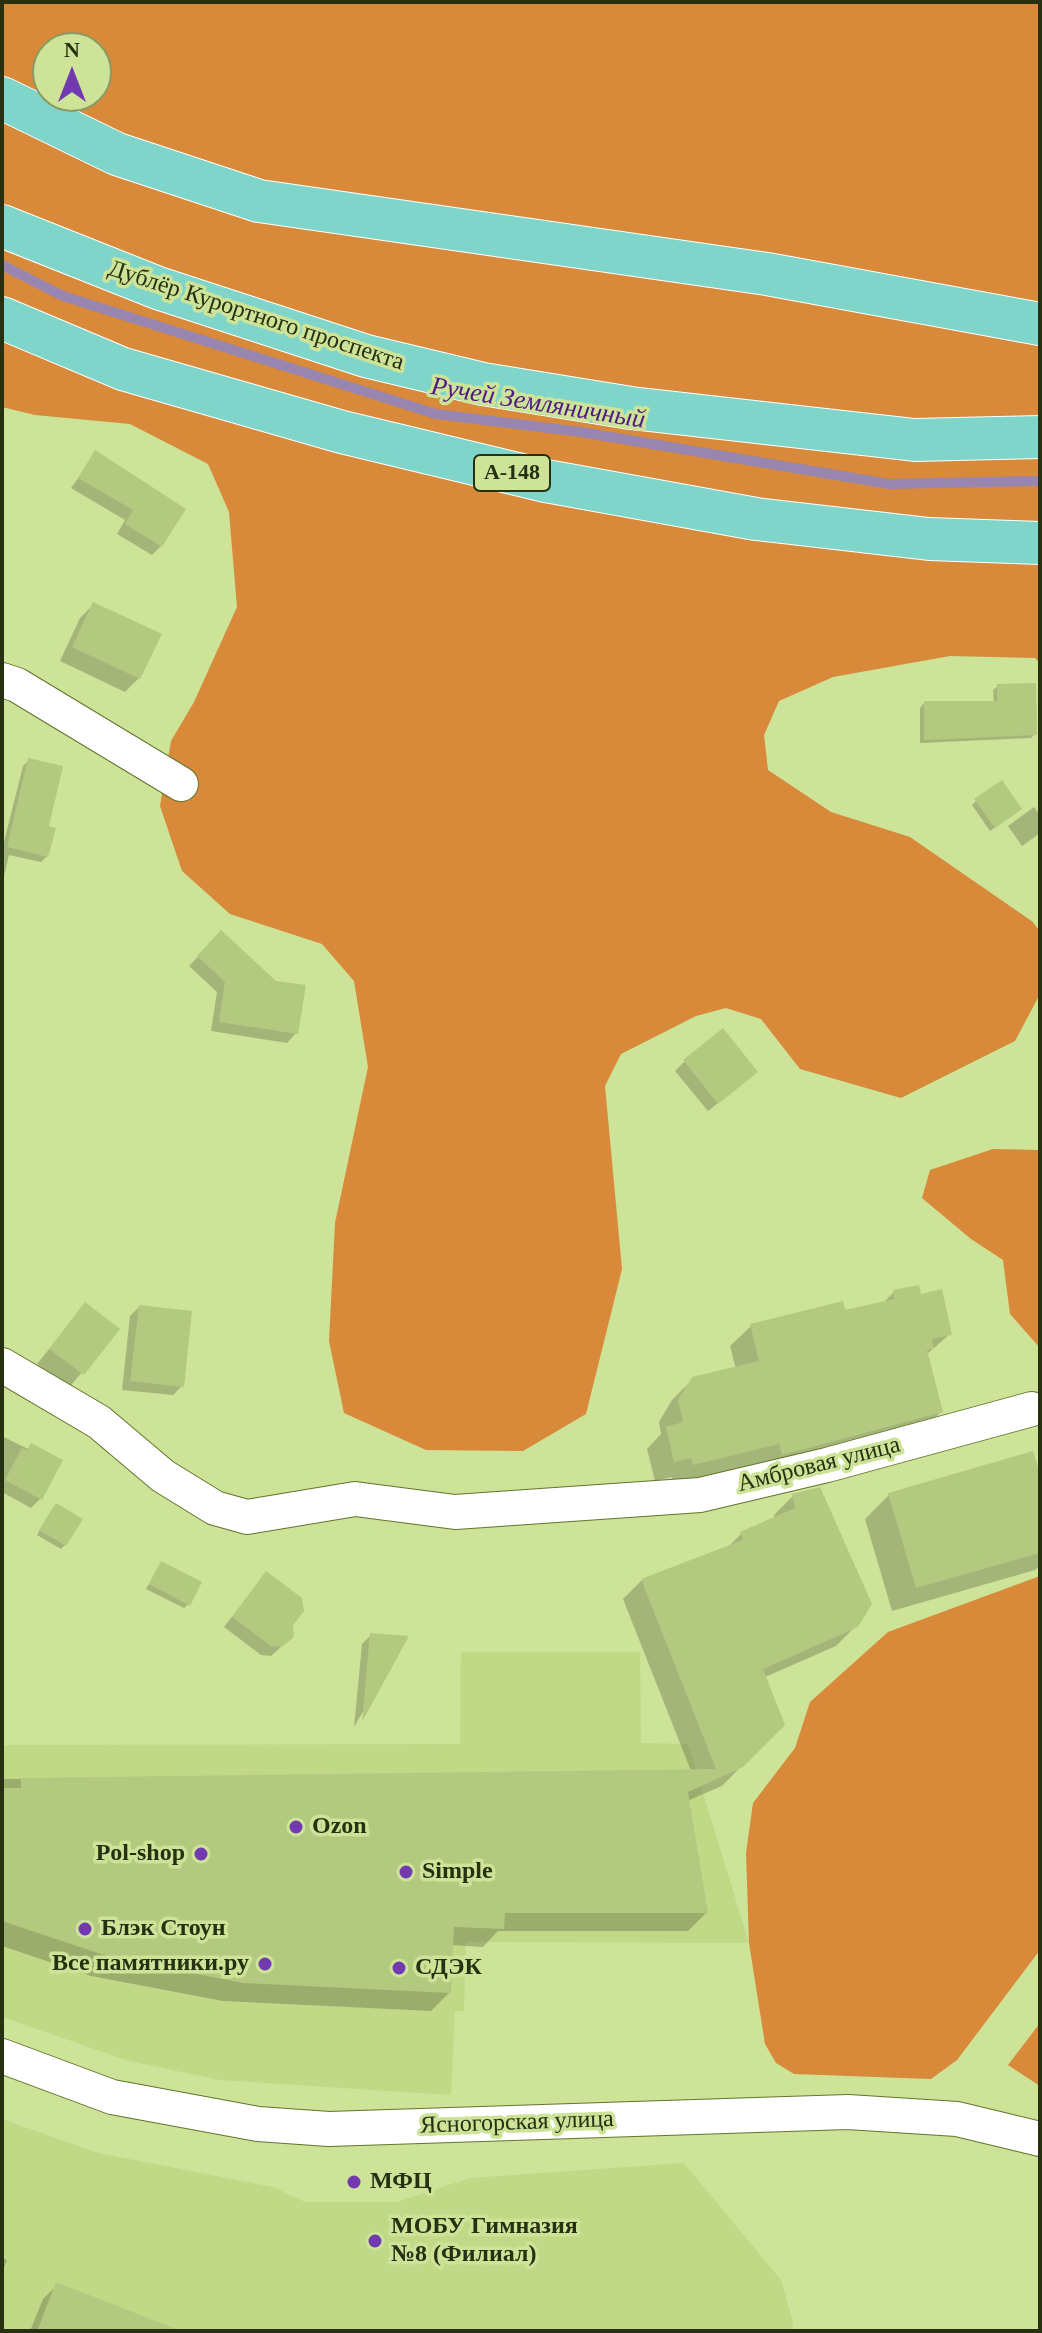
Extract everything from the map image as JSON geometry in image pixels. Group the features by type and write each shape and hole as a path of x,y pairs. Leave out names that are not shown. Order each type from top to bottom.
{"main road":[{"path":"2,98 117,154 259,201 706,265 1040,324"},
{"name":"Дублёр Курортного проспекта","path":"2,226 158,288 366,356 483,384 631,408 915,440 1040,437"},
{"name":"А-148","path":"2,318 123,369 342,432 546,481 756,519 929,539 1040,543"}],"street":[{"path":"2,680 17,685 181,784"},
{"name":"Амбровая улица","path":"2,1365 99,1422 176,1484 215,1508 247,1517 355,1499 455,1512 700,1495 827,1465 1032,1409"},
{"name":"Ясногорская улица","path":"2,2056 112,2097 258,2124 329,2129 848,2112 957,2119 1040,2139"}],"shaded area":[{"path":"2,2 1040,2 1040,663 1035,658 950,656 833,677 779,701 764,735 768,770 831,812 910,837 1033,922 1040,932 1040,994 1015,1041 901,1098 800,1069 761,1019 726,1008 696,1016 621,1054 605,1086 622,1269 586,1414 523,1451 426,1450 344,1413 329,1341 335,1223 368,1067 354,981 322,944 230,914 182,871 160,806 171,741 194,702 237,607 229,512 208,464 130,424 35,415 2,407"},
{"path":"993,1149 1040,1150 1040,1348 1010,1314 1003,1260 971,1239 922,1198 930,1170"},
{"path":"1040,1576 1040,1950 957,2060 931,2079 794,2074 776,2063 765,2044 749,1943 746,1853 753,1803 795,1748 810,1702 888,1632"},
{"path":"461,1652 640,1652 641,1743 688,1744 749,1943 466,1942 464,2011 455,2011 451,2095 220,2080 129,2061 2,2017 2,1745 460,1744"},
{"path":"1040,2023 1040,2086 1008,2065"},
{"name":"МОБУ Гимназия №8 (Филиал)","path":"2,2119 98,2153 273,2187 305,2202 397,2202 470,2178 684,2163 781,2280 793,2322 792,2331 2,2331"}],"building":[{"path":"95,450 186,509 162,547 125,524 133,510 78,478"},
{"path":"93,602 162,634 140,679 72,647"},
{"path":"1036,683 1037,735 924,740 924,701 997,701 997,684"},
{"path":"28,758 63,766 49,826 56,828 48,857 7,847"},
{"path":"1002,780 1022,809 995,828 974,799"},
{"path":"221,930 276,981 306,985 298,1034 219,1022 225,982 197,956"},
{"path":"723,1028 758,1072 718,1104 683,1060"},
{"path":"919,1285 921,1294 942,1289 952,1335 932,1339 934,1349 927,1350 943,1412 782,1455 779,1444 693,1465 691,1458 674,1462 666,1427 683,1422 678,1400 692,1377 759,1361 750,1324 843,1301 845,1310 894,1299 893,1290"},
{"path":"85,1302 120,1329 84,1375 49,1349"},
{"path":"139,1305 192,1311 184,1387 130,1381"},
{"path":"31,1443 63,1460 42,1500 5,1480 22,1448 27,1451"},
{"path":"1033,1451 1040,1474 1040,1553 916,1588 888,1493"},
{"path":"820,1487 872,1604 858,1627 763,1669 785,1725 743,1767 688,1792 708,1913 505,1913 504,1929 454,1927 451,1993 243,1983 110,1957 2,1921 2,1788 21,1788 21,1778 716,1769 641,1579 743,1540 740,1532 795,1508 792,1494"},
{"path":"56,1503 83,1519 66,1546 39,1530"},
{"path":"161,1561 202,1582 190,1606 149,1584"},
{"path":"266,1571 302,1598 304,1611 293,1625 294,1637 282,1647 271,1646 232,1617"},
{"path":"370,1633 409,1636 362,1722"},
{"path":"56,2282 176,2329 37,2331"}],"waterway":[{"name":"Ручей Земляничный","path":"2,265 63,296 436,414 581,432 889,484 1040,481"}],"place":[{"name":"Ozon","path":"296,1827"},
{"name":"Pol-shop","path":"201,1854"},
{"name":"Simple","path":"406,1872"},
{"name":"Блэк Стоун","path":"85,1929"},
{"name":"Все памятники.ру","path":"265,1964"},
{"name":"СДЭК","path":"399,1968"},
{"name":"МФЦ","path":"354,2182"},
{"name":"МОБУ Гимназия №8 (Филиал)","path":"375,2241"}]}
